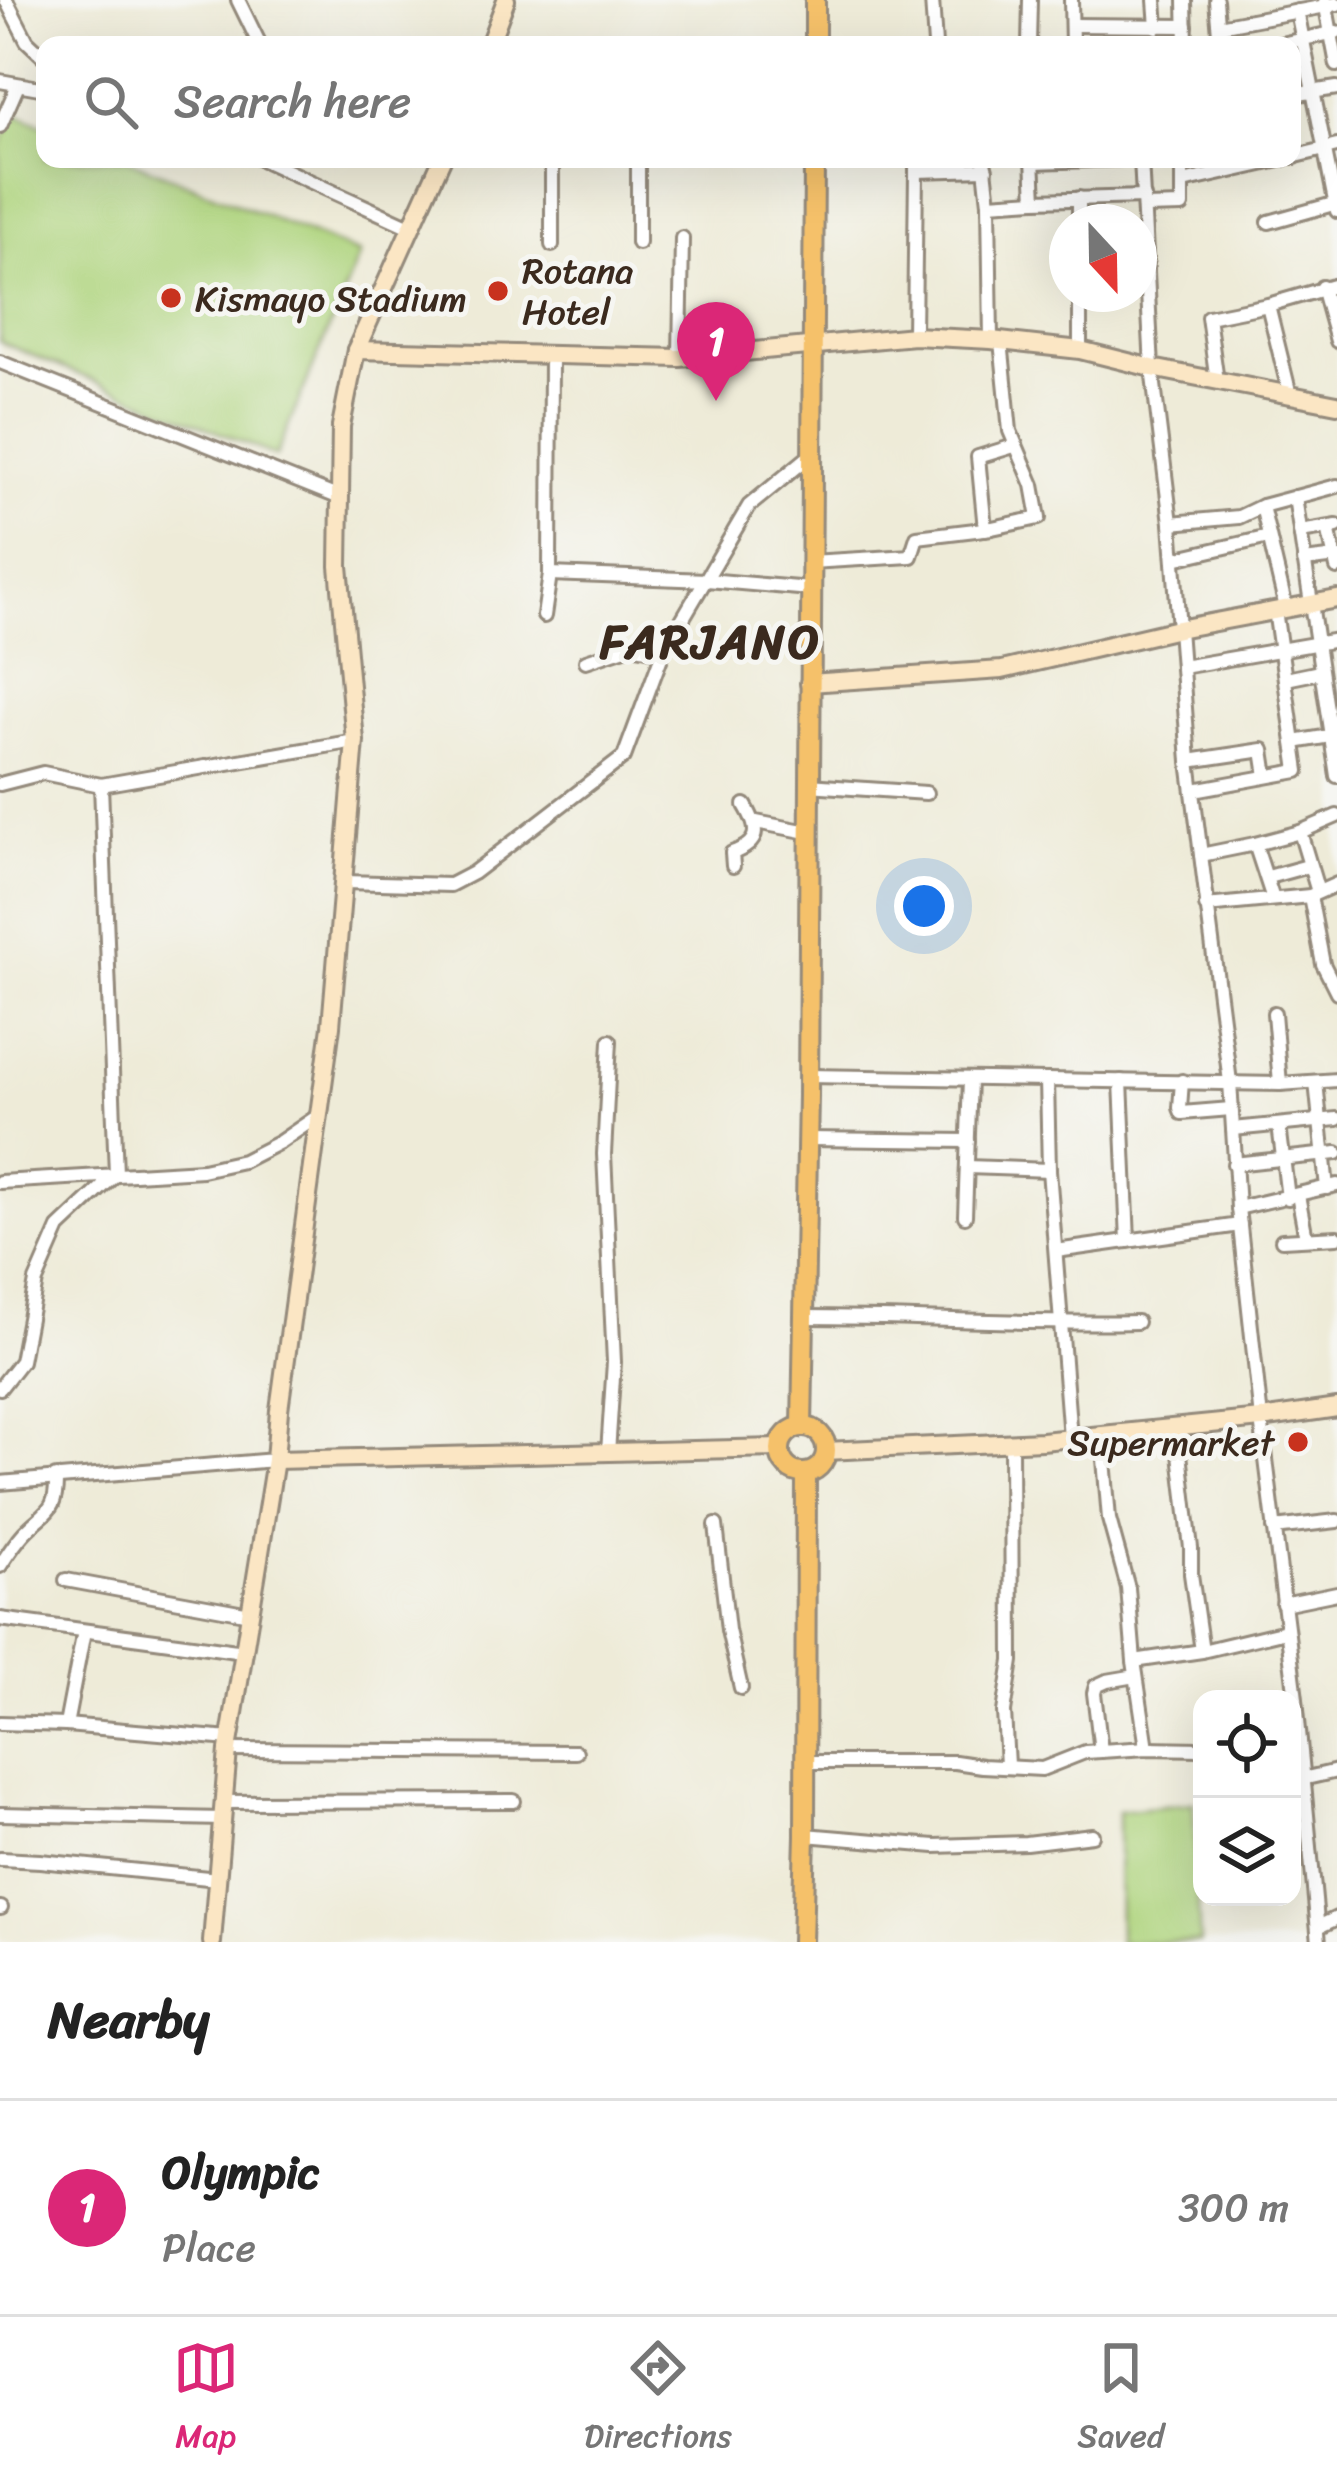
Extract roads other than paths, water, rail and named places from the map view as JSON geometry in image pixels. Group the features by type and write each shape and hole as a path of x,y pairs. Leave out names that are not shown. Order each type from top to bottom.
{"main road":[{"path":"814,36 815,0"},
{"path":"802,1427 814,168"},
{"path":"802,1427 820,1436 825,1451 819,1467 806,1473 791,1471 781,1460 780,1448 788,1432 802,1427"},
{"path":"802,1942 806,1473"}],"street":[{"path":"6,0 36,50"},
{"path":"238,0 256,36"},
{"path":"492,36 506,0"},
{"path":"932,0 934,36"},
{"path":"1029,36 1030,0"},
{"path":"1071,0 1072,36"},
{"path":"1155,0 1157,27"},
{"path":"1185,0 1186,36"},
{"path":"1216,0 1220,36"},
{"path":"1219,26 1280,7 1297,11 1329,3 1337,65"},
{"path":"1269,221 1336,206 1331,148 1313,92 1297,11"},
{"path":"1072,25 1186,26"},
{"path":"1105,27 1106,36"},
{"path":"1301,40 1334,32"},
{"path":"0,81 36,88"},
{"path":"0,125 18,85"},
{"path":"1301,94 1337,88"},
{"path":"1301,155 1331,148"},
{"path":"289,168 410,226"},
{"path":"212,1942 229,1745 275,1460 345,882 355,741 339,566 341,426 356,350 438,168"},
{"path":"552,168 552,244"},
{"path":"638,168 638,243"},
{"path":"914,336 916,168"},
{"path":"810,562 911,556 917,537 1039,518 1033,485 1010,431 996,340 985,168"},
{"path":"1033,168 1035,200"},
{"path":"1142,168 1152,368 1171,523 1189,761 1230,1082 1238,1208 1293,1690"},
{"path":"988,203 1079,198 1182,206 1182,168"},
{"path":"1183,182 1219,168"},
{"path":"1079,198 1079,204"},
{"path":"680,358 682,238"},
{"path":"1216,381 1208,317 1337,285"},
{"path":"1322,287 1337,341"},
{"path":"1268,305 1290,395"},
{"path":"1080,312 1080,350"},
{"path":"356,350 680,358 914,336 996,340 1080,350 1337,404"},
{"path":"544,616 550,574 551,355"},
{"path":"0,362 340,498"},
{"path":"985,529 978,457 1014,446"},
{"path":"345,882 450,885 473,873 624,757 663,652 749,506 811,455"},
{"path":"1171,523 1239,517 1337,486"},
{"path":"1295,496 1337,774"},
{"path":"1194,790 1298,771 1280,609 1262,506"},
{"path":"1300,532 1332,527 1336,561 1304,561"},
{"path":"1174,559 1269,537"},
{"path":"550,574 810,589"},
{"path":"809,683 1002,670 1178,629 1337,599"},
{"path":"1182,667 1337,640"},
{"path":"586,661 631,646 663,652"},
{"path":"1286,679 1320,672"},
{"path":"1294,742 1333,736"},
{"path":"0,784 43,773 101,785 355,741"},
{"path":"1189,761 1263,750 1267,776"},
{"path":"1237,754 1241,782"},
{"path":"0,1388 21,1360 36,1281 59,1228 116,1174 101,785"},
{"path":"808,785 926,793"},
{"path":"733,866 731,854 747,848 754,836 756,822 745,806"},
{"path":"1201,855 1300,832 1337,816"},
{"path":"756,822 808,832"},
{"path":"1300,832 1322,959 1335,986"},
{"path":"1256,844 1273,899"},
{"path":"1268,877 1308,866"},
{"path":"1206,906 1314,894 1337,884"},
{"path":"1274,1013 1280,1084"},
{"path":"608,1453 614,1362 604,1154 610,1041"},
{"path":"808,1076 1280,1084 1337,1080"},
{"path":"965,1216 970,1079"},
{"path":"1047,1080 1049,1170 1070,1438"},
{"path":"1121,1081 1128,1240"},
{"path":"1182,1081 1182,1113 1231,1109"},
{"path":"1238,1208 1332,1186 1316,1082"},
{"path":"0,1182 202,1170 243,1161 318,1116"},
{"path":"1233,1129 1337,1119"},
{"path":"1279,1125 1282,1159 1306,1238"},
{"path":"808,1139 968,1141"},
{"path":"1234,1164 1330,1154"},
{"path":"967,1167 1049,1170"},
{"path":"1056,1251 1240,1226"},
{"path":"1282,1240 1337,1237"},
{"path":"806,1317 1137,1322"},
{"path":"825,1451 1011,1443 1177,1429 1337,1408"},
{"path":"1177,1429 1202,1652"},
{"path":"1102,1435 1109,1519 1128,1588 1147,1748"},
{"path":"1006,1765 1004,1712 1012,1661 1011,1443"},
{"path":"0,1484 275,1460 780,1448"},
{"path":"0,1566 24,1533 52,1510 56,1477"},
{"path":"1274,1528 1337,1521"},
{"path":"716,1525 728,1630 741,1688"},
{"path":"66,1580 250,1614"},
{"path":"1283,1604 1337,1593"},
{"path":"0,1619 244,1652"},
{"path":"1134,1660 1202,1652 1286,1630"},
{"path":"66,1725 84,1631"},
{"path":"1101,1751 1096,1686 1136,1676"},
{"path":"0,1723 66,1725 229,1745 576,1752"},
{"path":"805,1762 955,1762 1042,1768 1076,1754 1193,1749"},
{"path":"1302,1779 1337,1771"},
{"path":"1300,1798 1301,1775"},
{"path":"0,1814 514,1801"},
{"path":"1301,1828 1318,1935"},
{"path":"805,1835 935,1846 1026,1843 1092,1834"},
{"path":"0,1859 218,1879"},
{"path":"1318,1935 1337,1918"}],"place":[{"name":"Rotana Hotel","path":"498,291"},
{"name":"Kismayo Stadium","path":"171,298"},
{"name":"Olympic","path":"716,401"},
{"name":"Supermarket","path":"1298,1442"}],"district":[{"name":"FARJANO","path":"711,641"}]}
